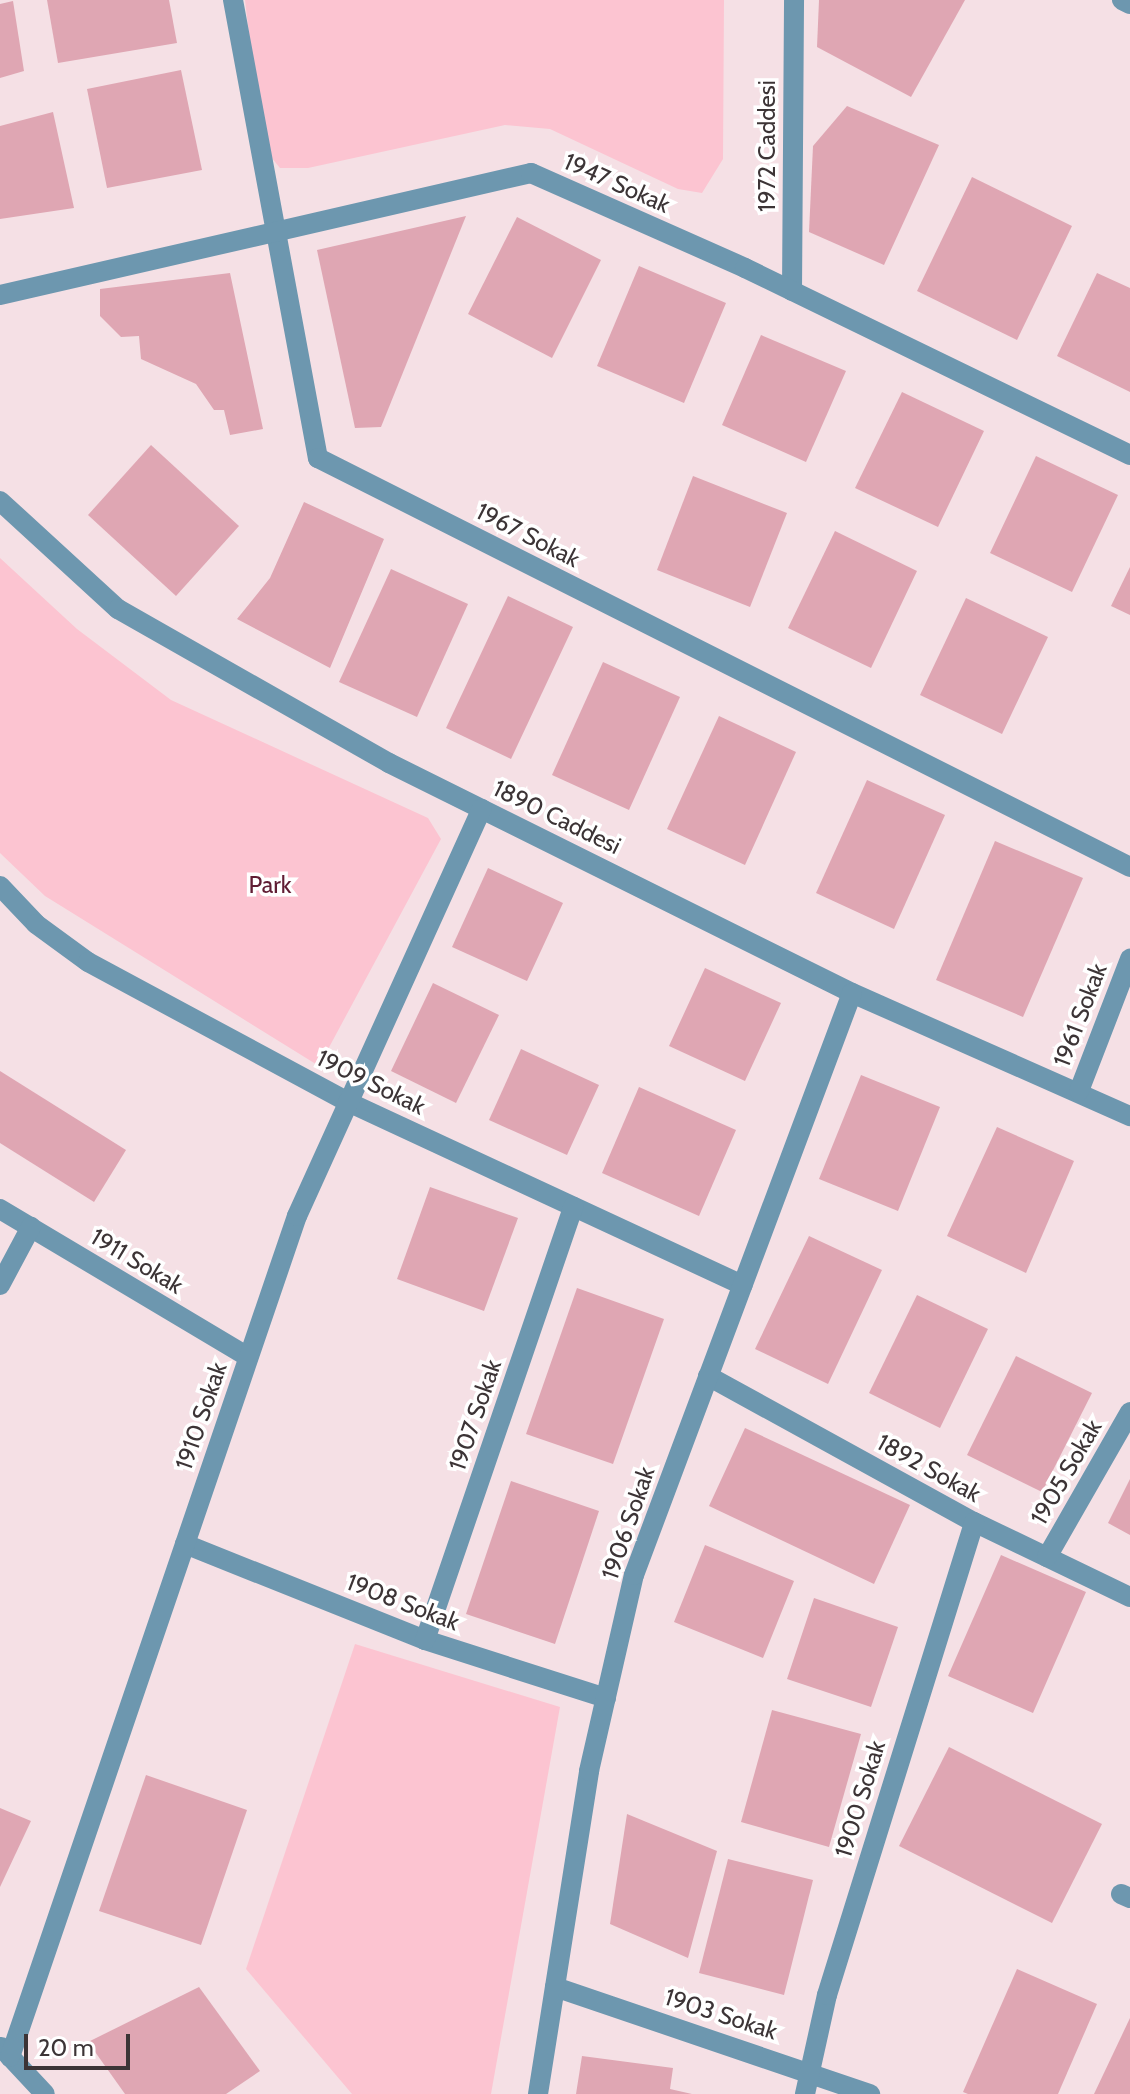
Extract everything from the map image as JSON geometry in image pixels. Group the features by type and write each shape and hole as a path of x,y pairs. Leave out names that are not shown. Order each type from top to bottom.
{"street":[{"name":"1967 Sokak","path":"233,0 318,458 1130,867"},
{"name":"1972 Caddesi","path":"792,291 794,0"},
{"path":"1122,0 1130,4"},
{"name":"1947 Sokak","path":"0,295 531,173 792,291 1130,455"},
{"name":"1890 Caddesi","path":"0,501 118,609 389,763 852,993 1130,1116"},
{"name":"1910 Sokak","path":"5,2051 185,1544 297,1216 482,809"},
{"name":"1909 Sokak","path":"0,886 36,924 88,962 348,1102 743,1285"},
{"name":"1961 Sokak","path":"1079,1091 1130,959"},
{"name":"1906 Sokak","path":"538,2094 606,1698 634,1575 852,993"},
{"name":"1907 Sokak","path":"425,1640 573,1207"},
{"name":"1911 Sokak","path":"0,1209 248,1357"},
{"path":"0,1285 31,1227"},
{"name":"1892 Sokak","path":"708,1376 974,1522 1130,1597"},
{"name":"1905 Sokak","path":"1047,1557 1130,1412"},
{"name":"1900 Sokak","path":"805,2094 832,1980 974,1522"},
{"name":"1908 Sokak","path":"185,1544 425,1640 606,1698"},
{"name":"1903 Sokak","path":"555,1987 810,2070 870,2094"},
{"path":"5,2051 45,2094"}],"green space":[{"path":"245,0 724,0 723,159 702,193 678,189 550,129 505,125 308,168 280,168 262,146"},
{"name":"Park","path":"0,558 77,629 171,700 428,818 441,839 319,1066 45,896 0,853"},
{"path":"355,1644 560,1707 491,2094 352,2094 246,1969"}],"building":[{"path":"47,0 169,0 177,43 58,63"},
{"path":"819,0 965,0 911,97 817,47"},
{"path":"13,1 24,71 0,78 0,4"},
{"path":"181,70 202,170 107,188 87,89"},
{"path":"847,106 939,145 884,265 809,232 813,146"},
{"path":"53,112 74,208 0,219 0,126"},
{"path":"972,177 1072,226 1017,340 917,291"},
{"path":"466,216 381,427 355,428 317,250"},
{"path":"517,217 601,260 552,358 468,314"},
{"path":"639,266 726,303 684,403 597,366"},
{"path":"230,273 263,429 230,435 224,410 214,410 196,384 141,359 139,336 121,337 100,316 100,289"},
{"path":"1097,273 1130,288 1130,392 1057,356"},
{"path":"761,335 846,371 806,462 722,425"},
{"path":"902,392 984,431 938,527 855,488"},
{"path":"151,445 239,526 176,596 88,515"},
{"path":"1036,456 1118,495 1072,592 990,553"},
{"path":"693,476 787,513 750,607 657,570"},
{"path":"304,502 384,539 330,668 237,619 270,578"},
{"path":"835,531 917,571 871,668 788,628"},
{"path":"1130,567 1130,615 1111,606"},
{"path":"391,569 468,604 417,717 339,682"},
{"path":"508,596 573,627 511,759 446,728"},
{"path":"966,598 1048,637 1002,734 920,695"},
{"path":"603,662 680,697 629,810 552,775"},
{"path":"719,716 796,752 745,865 667,829"},
{"path":"867,780 945,815 894,929 816,893"},
{"path":"995,841 1083,878 1023,1017 936,980"},
{"path":"488,868 563,903 527,981 452,947"},
{"path":"705,968 781,1003 745,1081 669,1046"},
{"path":"433,983 499,1015 456,1103 391,1071"},
{"path":"521,1049 599,1085 567,1155 489,1120"},
{"path":"0,1071 126,1150 94,1202 0,1143"},
{"path":"861,1075 940,1107 898,1211 819,1179"},
{"path":"639,1087 736,1130 699,1216 602,1173"},
{"path":"997,1127 1074,1161 1026,1273 947,1236"},
{"path":"430,1187 518,1218 484,1311 397,1279"},
{"path":"809,1236 882,1270 828,1384 755,1349"},
{"path":"577,1288 664,1319 613,1464 526,1434"},
{"path":"917,1295 988,1329 940,1428 869,1393"},
{"path":"1016,1356 1092,1393 1042,1492 967,1455"},
{"path":"745,1428 910,1505 874,1584 709,1506"},
{"path":"1130,1479 1130,1535 1108,1523"},
{"path":"511,1481 599,1511 555,1644 466,1614"},
{"path":"705,1545 794,1581 763,1658 674,1622"},
{"path":"1001,1555 1086,1592 1033,1713 948,1676"},
{"path":"814,1598 898,1627 871,1707 787,1679"},
{"path":"772,1710 861,1734 829,1847 741,1822"},
{"path":"949,1747 1102,1824 1052,1923 899,1846"},
{"path":"146,1775 247,1810 201,1945 99,1911"},
{"path":"0,1808 31,1821 0,1887"},
{"path":"627,1814 717,1851 688,1958 610,1924"},
{"path":"728,1859 813,1880 784,1995 699,1973"},
{"path":"1017,1969 1097,2004 1058,2094 963,2092"},
{"path":"199,1987 260,2071 226,2094 125,2094 88,2042"},
{"path":"1130,2018 1130,2094 1094,2094"},
{"path":"582,2056 673,2068 670,2089 692,2094 576,2094"}]}
